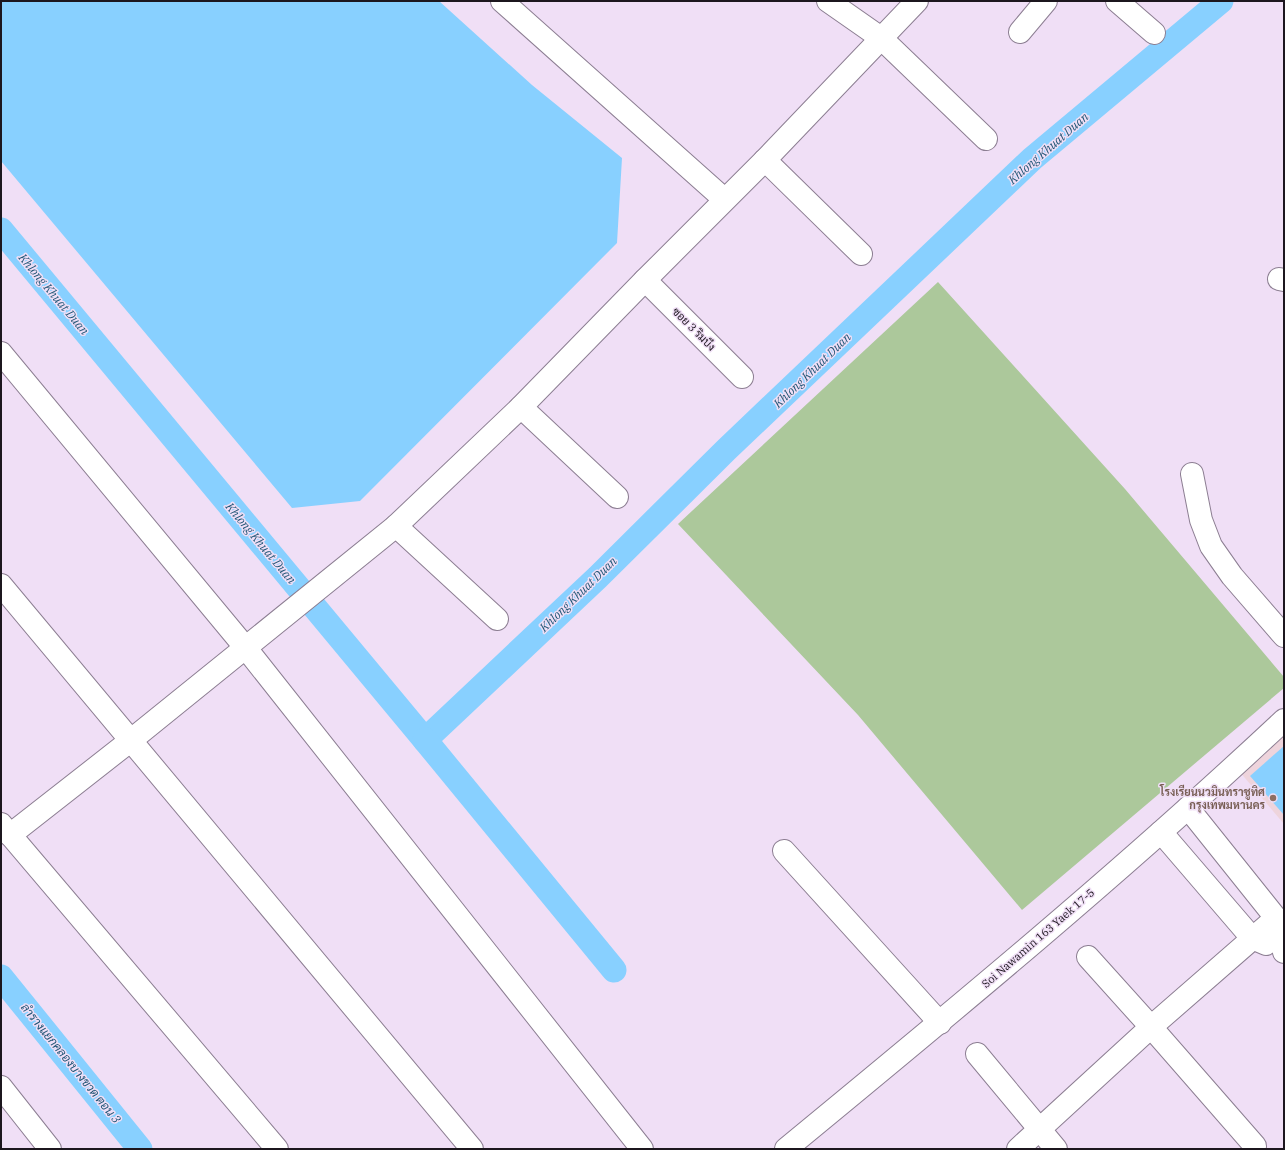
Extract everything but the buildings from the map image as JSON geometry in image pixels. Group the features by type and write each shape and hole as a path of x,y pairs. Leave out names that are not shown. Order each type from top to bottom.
{"street":[{"path":"502,1 724,199"},
{"path":"828,1 881,38 986,139"},
{"path":"277,1149 6,830 130,741 396,526 520,407 724,199 765,160 917,1"},
{"path":"1020,32 1046,1"},
{"path":"1117,1 1154,33"},
{"path":"765,160 861,254"},
{"name":"ซอย 3 ริมบึง","path":"645,280 742,377"},
{"path":"1,353 245,647 642,1149"},
{"path":"520,407 617,497"},
{"path":"1192,474 1201,520 1211,546 1232,576 1284,636"},
{"path":"396,526 497,619"},
{"path":"1,585 472,1149"},
{"name":"Soi Nawamin 163 Yaek 17-5","path":"786,1149 940,1022 1161,832 1284,720"},
{"path":"1188,808 1276,918 1284,952"},
{"path":"1161,832 1252,938 1284,952"},
{"path":"784,851 940,1022"},
{"path":"1018,1149 1152,1027 1276,918"},
{"path":"1088,957 1152,1027 1255,1146"},
{"path":"977,1054 1056,1149"},
{"path":"1,1087 50,1149"}],"shaded area":[{"name":"โรงเรียนนวมินทราชูทิศ กรุงเทพมหานคร","path":"1284,732 1284,824 1239,771"}],"green space":[{"path":"938,282 1125,489 1284,677 1284,688 1022,910 858,715 678,524"}],"water":[{"path":"1,1 439,1 532,85 622,158 617,243 360,501 292,508 1,161"},
{"path":"1284,746 1284,815 1250,776"}],"waterway":[{"name":"Khlong Khuat Duan","path":"1,230 425,740 598,577 726,450 1032,159 1221,1"},
{"path":"425,740 614,970"},
{"name":"ลำรางแยกคลองบางขวด ตอน 3","path":"1,977 140,1149"}],"place":[{"name":"โรงเรียนนวมินทราชูทิศ กรุงเทพมหานคร","path":"1273,798"}]}
